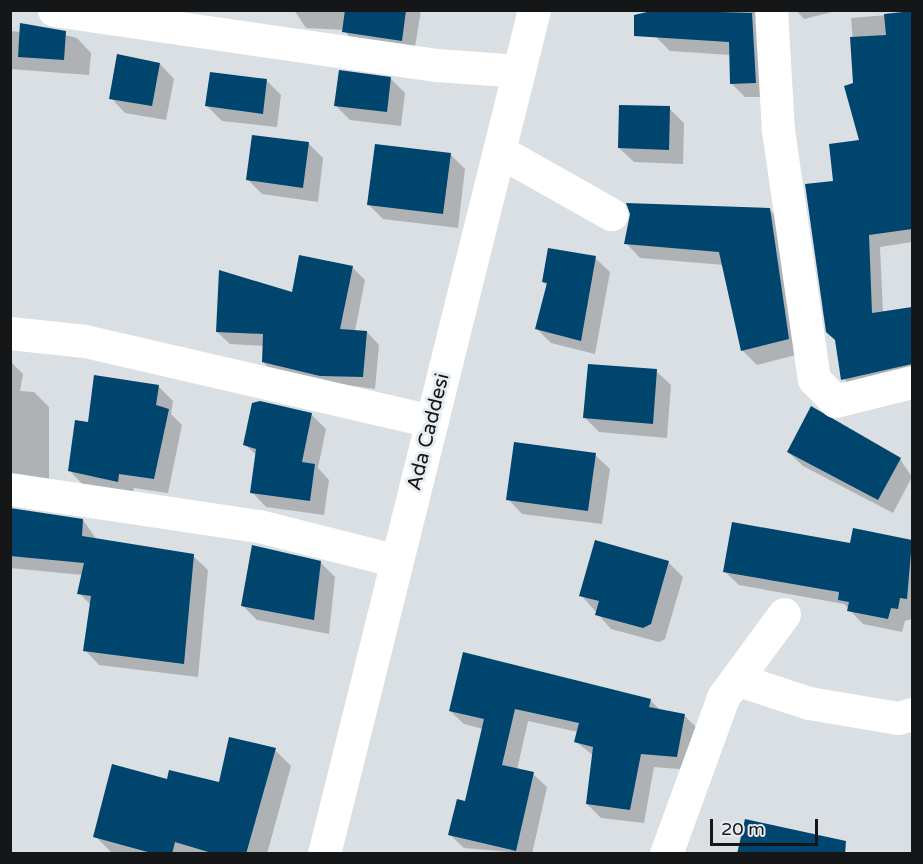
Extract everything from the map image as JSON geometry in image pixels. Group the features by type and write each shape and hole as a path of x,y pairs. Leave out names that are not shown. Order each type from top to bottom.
{"street":[{"path":"54,10 436,65 519,70"},
{"name":"Ada Caddesi","path":"324,854 534,10"},
{"path":"771,10 777,130 813,379 835,401 912,382"},
{"path":"500,151 611,214"},
{"path":"10,333 85,341 432,421"},
{"path":"10,489 259,526 397,561"},
{"path":"666,854 723,697 784,614"},
{"path":"736,679 809,703 898,718 912,714"}],"building":[{"path":"345,10 406,10 402,41 342,32"},
{"path":"656,10 752,13 756,83 730,84 729,42 634,36 634,15"},
{"path":"912,11 912,229 869,235 872,313 912,307 912,364 841,380 835,340 826,332 805,184 833,181 829,144 859,140 844,86 853,83 850,37 886,35 884,14"},
{"path":"20,23 66,31 64,60 18,57"},
{"path":"117,54 160,63 152,106 109,99"},
{"path":"339,70 391,77 387,112 334,106"},
{"path":"210,72 267,79 263,114 205,106"},
{"path":"619,105 670,106 669,150 618,148"},
{"path":"252,135 309,142 303,188 246,180"},
{"path":"375,144 451,153 443,214 367,205"},
{"path":"626,203 770,208 789,339 741,351 719,252 624,244 630,214"},
{"path":"548,248 596,256 581,341 535,329 547,283 542,282"},
{"path":"299,255 353,266 340,329 367,331 363,377 320,376 262,362 263,334 216,332 219,270 292,292"},
{"path":"588,364 657,369 653,424 583,418"},
{"path":"94,375 159,385 156,405 169,409 154,479 119,474 118,482 68,471 75,420 88,422"},
{"path":"260,401 312,413 302,462 315,464 310,501 250,493 256,449 243,445 252,403"},
{"path":"811,406 901,458 878,500 787,452"},
{"path":"514,442 596,453 588,511 506,500"},
{"path":"10,508 83,519 82,536 194,554 184,664 83,651 91,596 77,594 84,563 10,556"},
{"path":"732,522 850,543 853,528 912,540 907,599 900,598 898,609 891,608 888,619 847,611 849,602 838,600 839,592 723,572"},
{"path":"595,540 669,561 651,624 643,628 595,615 599,601 579,596"},
{"path":"252,545 321,561 314,620 241,606"},
{"path":"463,652 651,699 649,707 685,714 677,757 641,754 630,810 586,804 593,747 574,742 579,723 515,709 502,765 534,772 516,851 448,835 457,799 465,801 484,719 449,711"},
{"path":"229,737 276,748 246,854 215,854 175,842 172,854 155,854 93,837 112,764 167,779 169,770 219,782"},
{"path":"745,819 846,841 845,854 737,854"}]}
